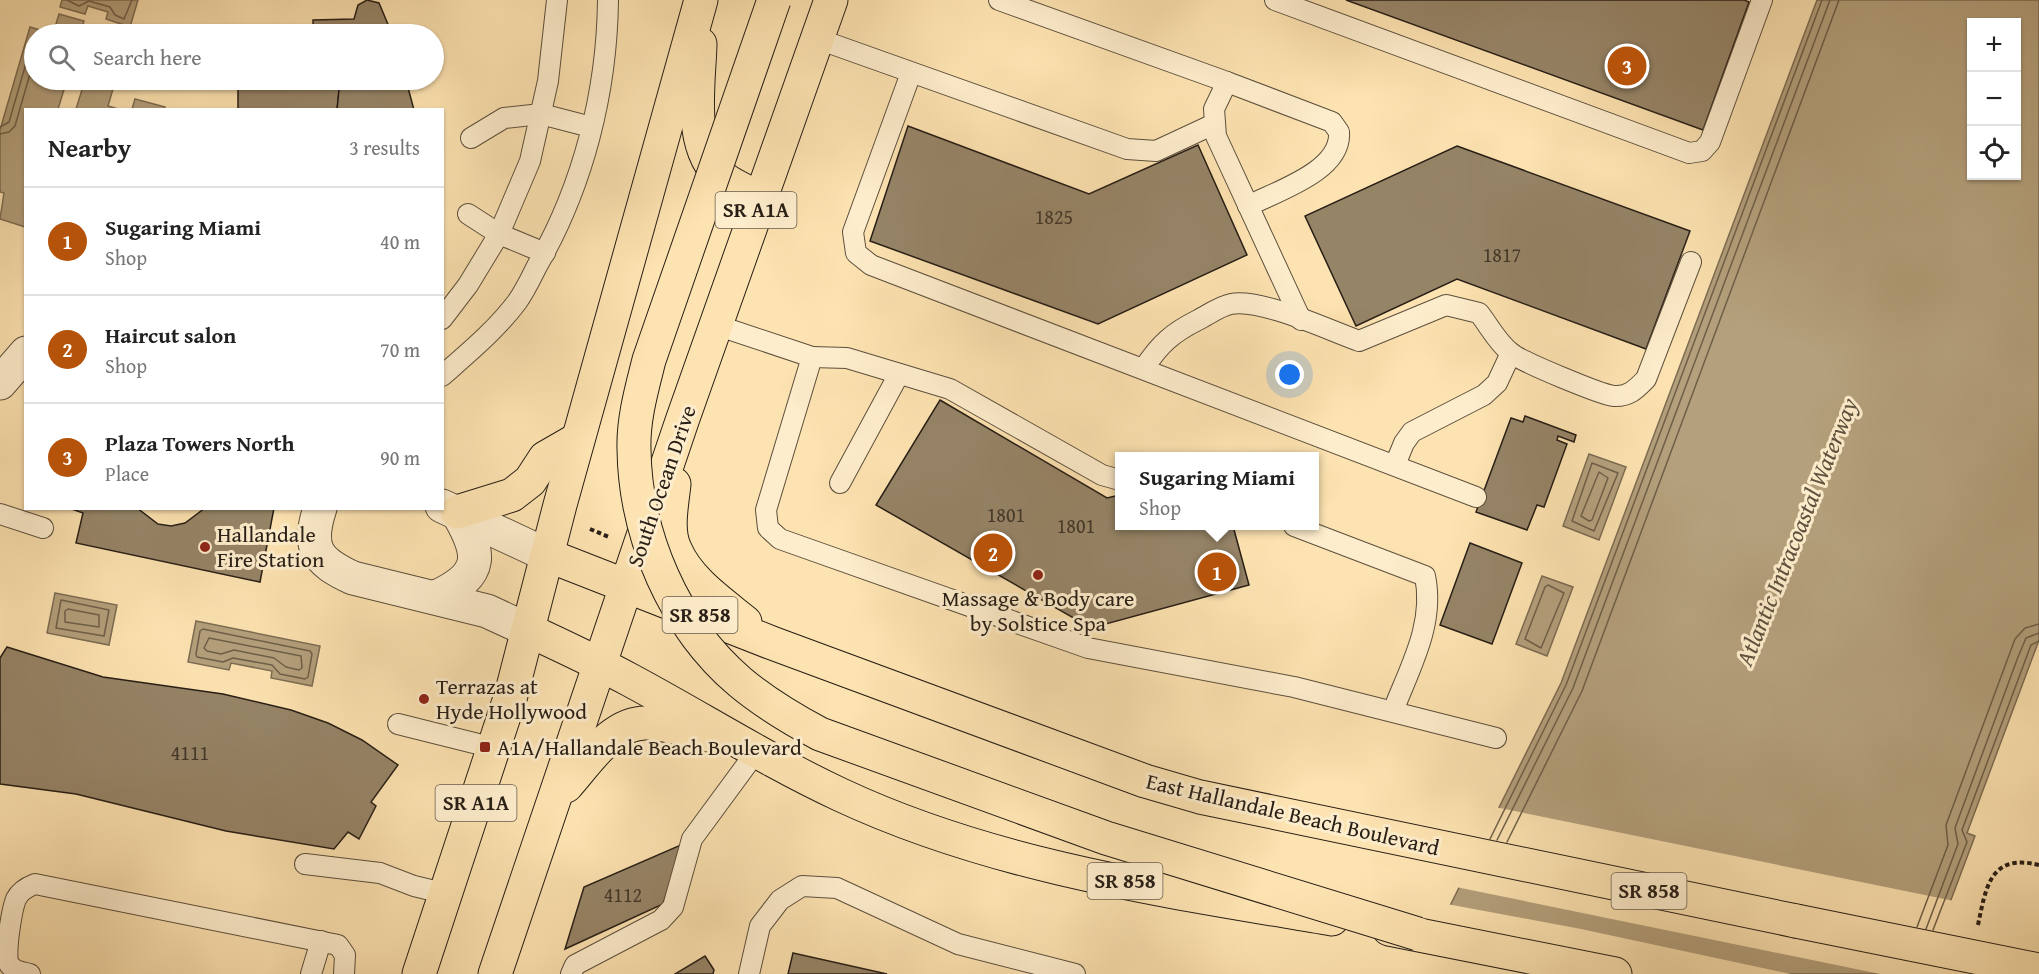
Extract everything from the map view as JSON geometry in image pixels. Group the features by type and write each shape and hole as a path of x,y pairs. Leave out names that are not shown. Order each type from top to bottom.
{"main road":[{"path":"774,0 667,304 638,403 634,448 638,490 647,528 665,586 694,633 739,681 777,710 820,734 1106,838 1418,934"},
{"name":"South Ocean Drive","path":"495,974 682,420 831,0"},
{"path":"700,2 699,129 704,154 723,178 760,199"},
{"name":"SR A1A","path":"419,974 511,694 578,439 700,2"},
{"path":"682,420 672,504 671,528 674,548 701,585 772,643"},
{"path":"450,509 512,495 530,481 546,458 578,439"},
{"name":"East Hallandale Beach Boulevard","path":"547,555 772,643 977,719 1145,781 1200,797 2039,970"},
{"name":"SR 858","path":"528,630 601,665 746,747 840,795 935,832 1018,858 1168,891 1418,934 1615,974"},
{"path":"555,798 612,735 627,726 647,723 746,747"}],"street":[{"path":"0,383 24,355"},
{"path":"436,597 455,589 465,579 476,555 473,540 450,509"},
{"name":"East Hallandale Beach Boulevard","path":"450,509 547,555"},
{"path":"319,510 313,545 323,560 353,578 487,611 528,630"}],"lane":[{"path":"444,316 468,285 499,234 531,161 548,81 557,0"},
{"path":"444,374 477,345 517,302 545,252 580,177 599,90 608,0"},
{"path":"999,0 1332,122 1339,132 1336,152 1314,173 1248,206"},
{"path":"1275,0 1305,5 1689,153 1702,151 1710,142 1758,1"},
{"path":"818,39 1075,132 1141,152 1156,151 1214,124"},
{"path":"911,73 853,232 856,253 871,265 1476,497"},
{"path":"1227,82 1214,109 1216,136 1300,320"},
{"path":"471,138 504,118 541,114 591,127"},
{"path":"468,214 499,234 545,252"},
{"path":"1144,368 1160,344 1183,327 1230,304 1248,303 1359,341 1446,305 1479,313 1496,338 1511,353 1530,363 1614,396 1632,393 1646,379 1690,262"},
{"path":"716,325 812,357 847,358 951,389 1102,475 1115,479"},
{"path":"1395,465 1404,443 1412,432 1484,395 1497,383 1511,353"},
{"path":"812,357 766,510 768,528 780,538 1088,648 1294,687 1496,738"},
{"path":"840,483 899,374"},
{"path":"0,514 44,528"},
{"path":"1307,530 1425,576 1429,593 1426,625 1394,711"},
{"path":"398,724 494,748"},
{"path":"571,974 574,965 661,920 672,907 692,839 746,747"},
{"path":"305,864 380,873 414,886 447,894"},
{"path":"30,974 17,971 9,964 7,950 16,898 24,889 35,884 338,945 345,954 344,974"},
{"path":"749,974 760,926 780,900 802,886 837,888 958,944 1075,974"},
{"path":"311,974 321,941"}],"path":[{"path":"590,529 613,539"},
{"path":"1976,932 1988,882 2001,866 2022,861 2039,865"}],"water":[{"path":"62,0 138,0 131,24 121,24 106,19 108,12 88,6 85,14 60,7"},
{"name":"Atlantic Intracoastal Waterway","path":"1817,0 2039,0 2039,640 1967,833 1975,836 1923,974 1416,974 1561,683"},
{"path":"59,14 84,21 83,24 56,24"},
{"path":"24,48 24,90 64,90 58,108 24,108 24,227 0,219 4,193 0,192 0,130"},
{"path":"82,90 113,90 108,106 115,108 76,108"},
{"path":"135,99 165,107 164,108 132,108"},
{"path":"1589,454 1626,467 1599,540 1563,526"},
{"path":"1542,576 1573,587 1547,656 1516,644"},
{"path":"55,593 117,605 109,645 47,633"},
{"path":"196,621 320,646 312,686 271,678 272,671 231,663 229,670 188,662"}],"pier":[{"path":"1495,807 1954,901 1926,974 1880,974 1456,887"},
{"path":"1447,904 1581,929 1791,974 1413,974"}],"building":[{"path":"367,0 379,3 388,24 313,24 313,20 354,19 358,5"},
{"path":"1346,0 1744,0 1749,2 1703,130"},
{"path":"238,90 339,90 337,108 238,108"},
{"path":"339,90 409,90 413,108 337,108"},
{"path":"908,126 1089,194 1198,145 1247,255 1098,324 870,241"},
{"path":"1457,146 1690,231 1646,349 1457,279 1356,326 1305,216"},
{"path":"940,400 1107,498 1115,496 1115,530 1234,530 1249,585 1091,628 876,505"},
{"path":"1525,416 1576,435 1574,442 1558,436 1557,440 1567,444 1544,507 1537,505 1527,530 1476,512 1511,418 1523,422"},
{"path":"75,510 140,510 158,524 171,526 185,523 202,510 274,510 260,582 76,543 83,513"},
{"path":"1470,543 1522,563 1492,644 1440,625"},
{"path":"7,647 103,677 223,694 291,710 328,723 362,740 398,765 371,802 376,806 359,839 348,832 334,849 226,831 76,794 0,784 0,658"},
{"path":"683,844 663,904 565,949 584,887"},
{"path":"793,953 887,974 788,974"},
{"path":"705,956 714,970 713,974 675,974"}],"place":[{"name":"Plaza Towers North","path":"1627,66"},
{"name":"Hallandale Fire Station","path":"205,547"},
{"name":"Haircut salon","path":"993,553"},
{"name":"Sugaring Miami","path":"1217,572"},
{"name":"Massage & Body care by Solstice Spa","path":"1038,575"},
{"name":"Terrazas at Hyde Hollywood","path":"424,699"},
{"name":"A1A/Hallandale Beach Boulevard","path":"485,747"}]}
